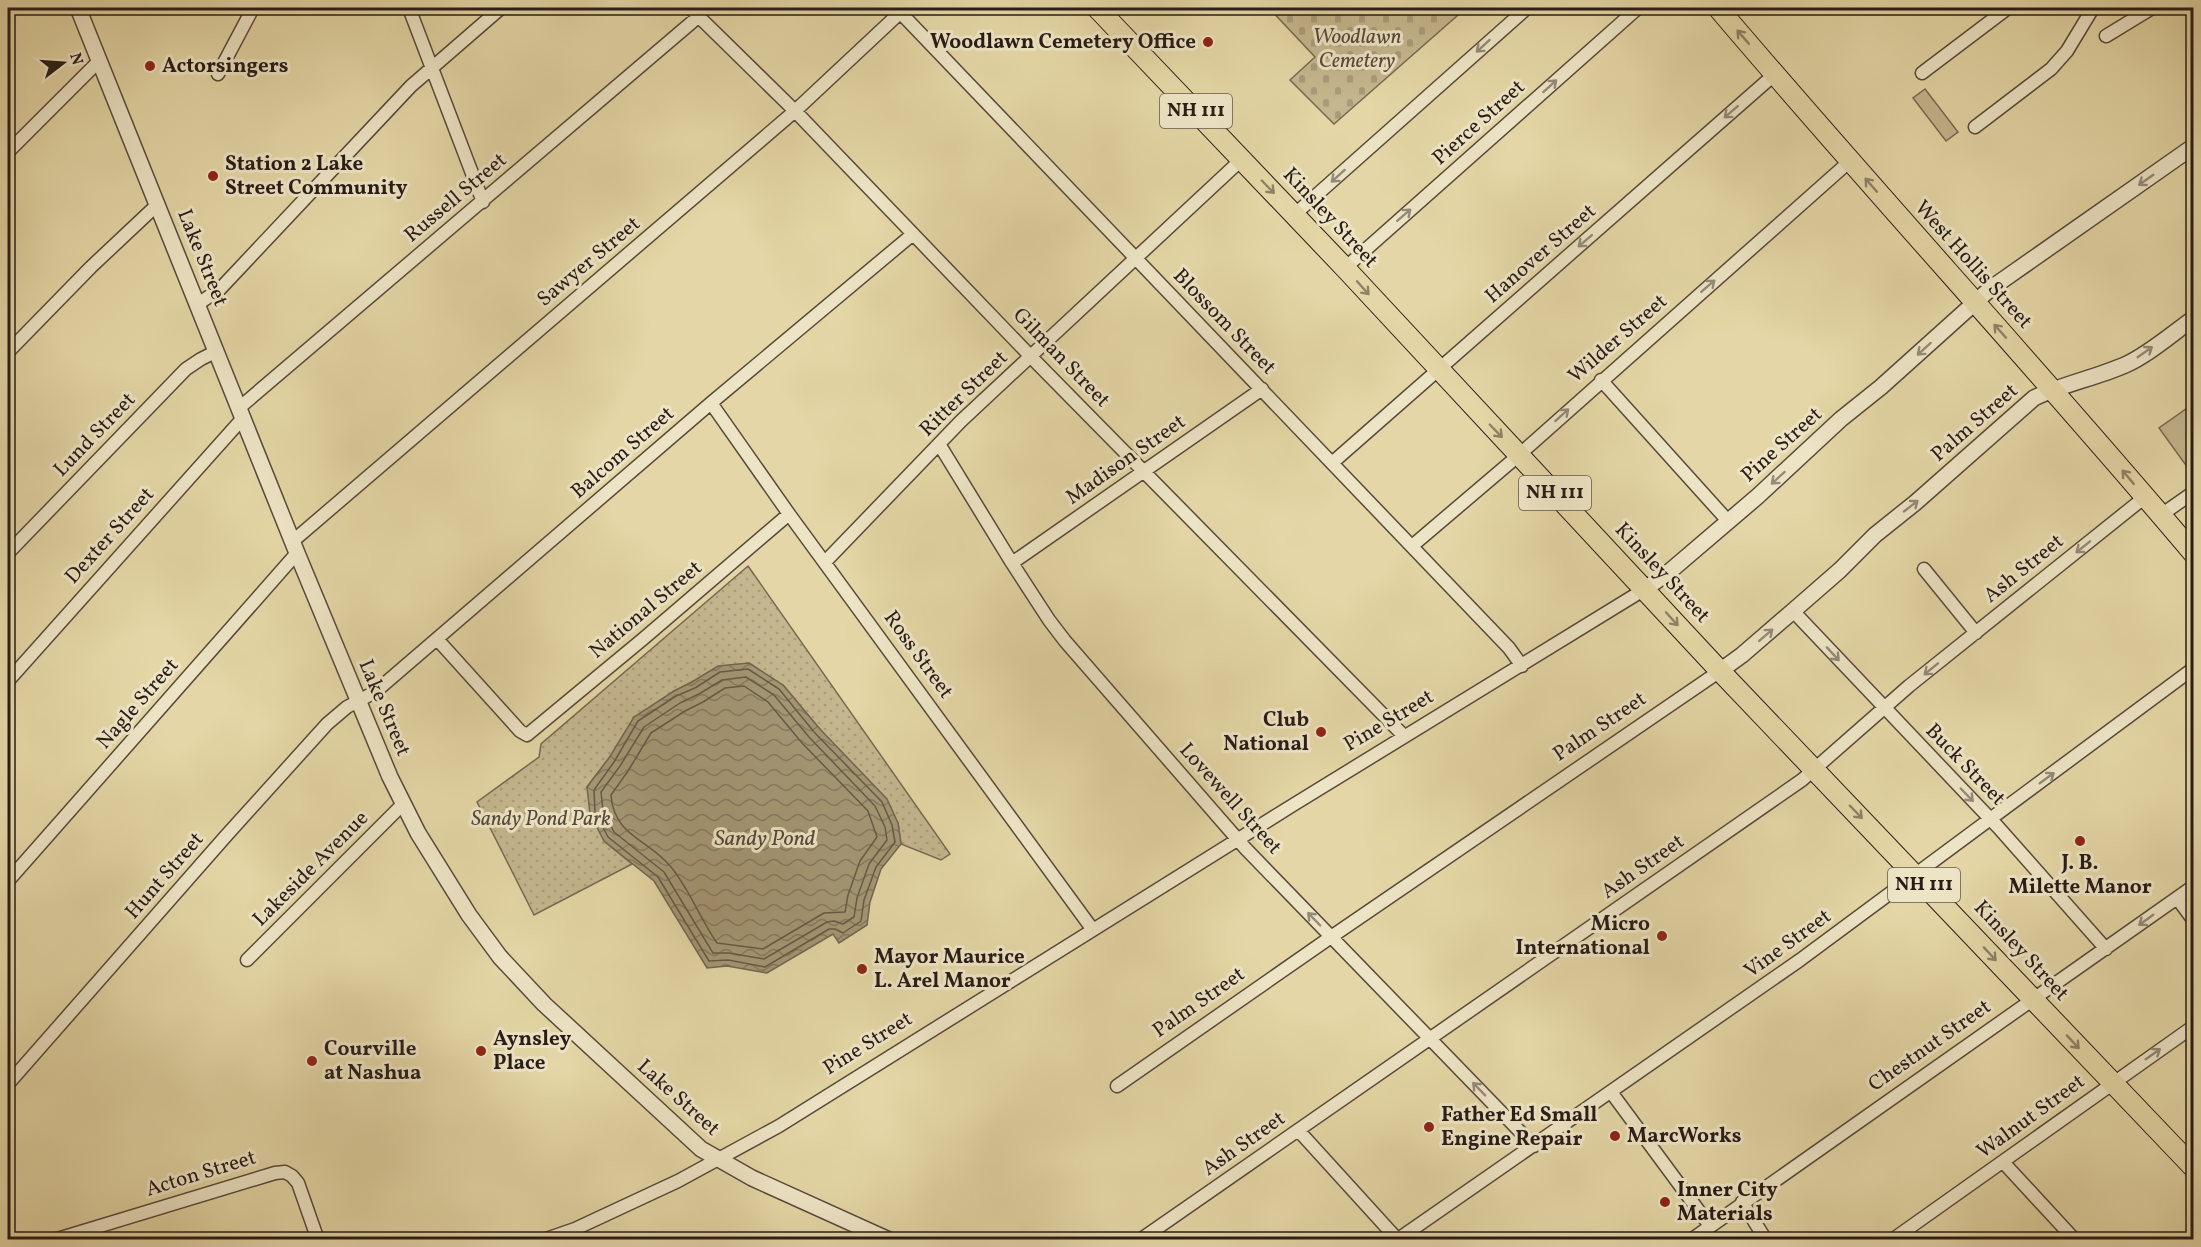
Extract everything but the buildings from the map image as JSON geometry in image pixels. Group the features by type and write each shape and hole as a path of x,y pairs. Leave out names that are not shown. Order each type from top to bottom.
{"main road":[{"name":"Kinsley Street","path":"1097,8 1345,268 1720,671 2193,1168"},
{"name":"West Hollis Street","path":"1718,8 1974,303 2073,413 2193,554"}],"street":[{"path":"218,74 253,8"},
{"path":"409,8 483,202"},
{"path":"198,304 220,289 431,67 501,8"},
{"path":"1294,215 1527,8"},
{"name":"Pierce Street","path":"1345,268 1638,8"},
{"path":"1922,73 2008,8"},
{"path":"1975,127 2051,69 2071,45 2093,8"},
{"path":"2106,36 2152,8"},
{"name":"Sawyer Street","path":"295,547 795,111 901,9"},
{"name":"Blossom Street","path":"901,9 1509,648 1522,666"},
{"name":"Lake Street","path":"83,10 99,61 358,701 403,804 459,901 500,957 559,1019 701,1149 752,1178 889,1239"},
{"name":"Gilman Street","path":"694,12 795,111 1030,356 1404,736"},
{"name":"Russell Street","path":"241,413 483,202 694,12"},
{"path":"8,152 99,61"},
{"name":"Hanover Street","path":"1332,463 1775,74"},
{"name":"Pine Street","path":"543,1239 578,1234 779,1126 970,1005 1645,589 1669,573 2011,272 2071,233 2193,146"},
{"name":"Ritter Street","path":"825,562 939,444 1030,356 1241,160"},
{"name":"Wilder Street","path":"1412,546 1519,455 1850,161"},
{"path":"8,349 158,204"},
{"name":"Balcom Street","path":"358,701 375,692 711,403 913,234"},
{"name":"Palm Street","path":"1117,1086 1737,660 1840,570 1882,528 1915,503 2034,398 2052,389 2085,380 2132,361 2193,318"},
{"name":"Lund Street","path":"8,553 186,369 217,351"},
{"path":"1601,380 1728,521"},
{"path":"2073,413 2075,394 2085,380"},
{"name":"Madison Street","path":"1012,563 1262,389"},
{"name":"Ross Street","path":"711,403 789,514 1093,930"},
{"name":"Dexter Street","path":"8,681 241,413"},
{"name":"Lovewell Street","path":"939,444 1012,563 1065,641 1238,839 1534,1146"},
{"path":"2161,515 2193,492"},
{"name":"Ash Street","path":"1140,1239 1816,770 1884,708 2145,497"},
{"name":"National Street","path":"437,639 526,735 789,514"},
{"name":"Nagle Street","path":"8,881 295,547"},
{"path":"1924,569 1976,633"},
{"name":"Buck Street","path":"1793,611 2047,879 2106,949"},
{"name":"Vine Street","path":"1397,1239 1800,960 2193,668"},
{"name":"Hunt Street","path":"8,1084 327,724 358,701"},
{"name":"Lakeside Avenue","path":"247,960 403,804"},
{"name":"Chestnut Street","path":"1691,1239 2193,886"},
{"path":"2177,898 2193,921"},
{"name":"Walnut Street","path":"1892,1239 2193,1026"},
{"path":"1611,1092 1710,1226"},
{"path":"1298,1130 1397,1239"},
{"path":"2003,1162 2075,1239"},
{"name":"Acton Street","path":"54,1239 252,1179 285,1172 298,1183 318,1239"},
{"path":"1742,1202 1766,1239"}],"green space":[{"name":"Woodlawn Cemetery","path":"1269,8 1466,8 1334,124 1290,80 1315,57"},
{"path":"1925,89 1958,132 1946,141 1913,98"},
{"path":"2193,404 2193,475 2159,428"},
{"name":"Sandy Pond Park","path":"748,566 950,854 941,860 901,844 898,823 783,685 692,682 674,691 609,758 587,787 604,841 632,864 534,915 477,802 539,757 541,744"}],"water":[{"name":"Sandy Pond","path":"749,663 783,685 819,728 887,799 898,823 901,844 881,869 870,902 867,925 839,943 833,934 767,973 727,966 707,968 654,881 604,841 590,814 587,787 609,758 634,717 718,666"}],"place":[{"name":"Woodlawn Cemetery Office","path":"1208,42"},
{"name":"Actorsingers","path":"150,66"},
{"name":"Station 2 Lake Street Community","path":"213,176"},
{"name":"Club National","path":"1321,732"},
{"name":"J. B. Milette Manor","path":"2080,841"},
{"name":"Micro International","path":"1662,936"},
{"name":"Mayor Maurice L. Arel Manor","path":"862,969"},
{"name":"Aynsley Place","path":"481,1051"},
{"name":"Courville at Nashua","path":"312,1061"},
{"name":"Father Ed Small Engine Repair","path":"1429,1127"},
{"name":"MarcWorks","path":"1615,1136"},
{"name":"Inner City Materials","path":"1665,1202"}]}
